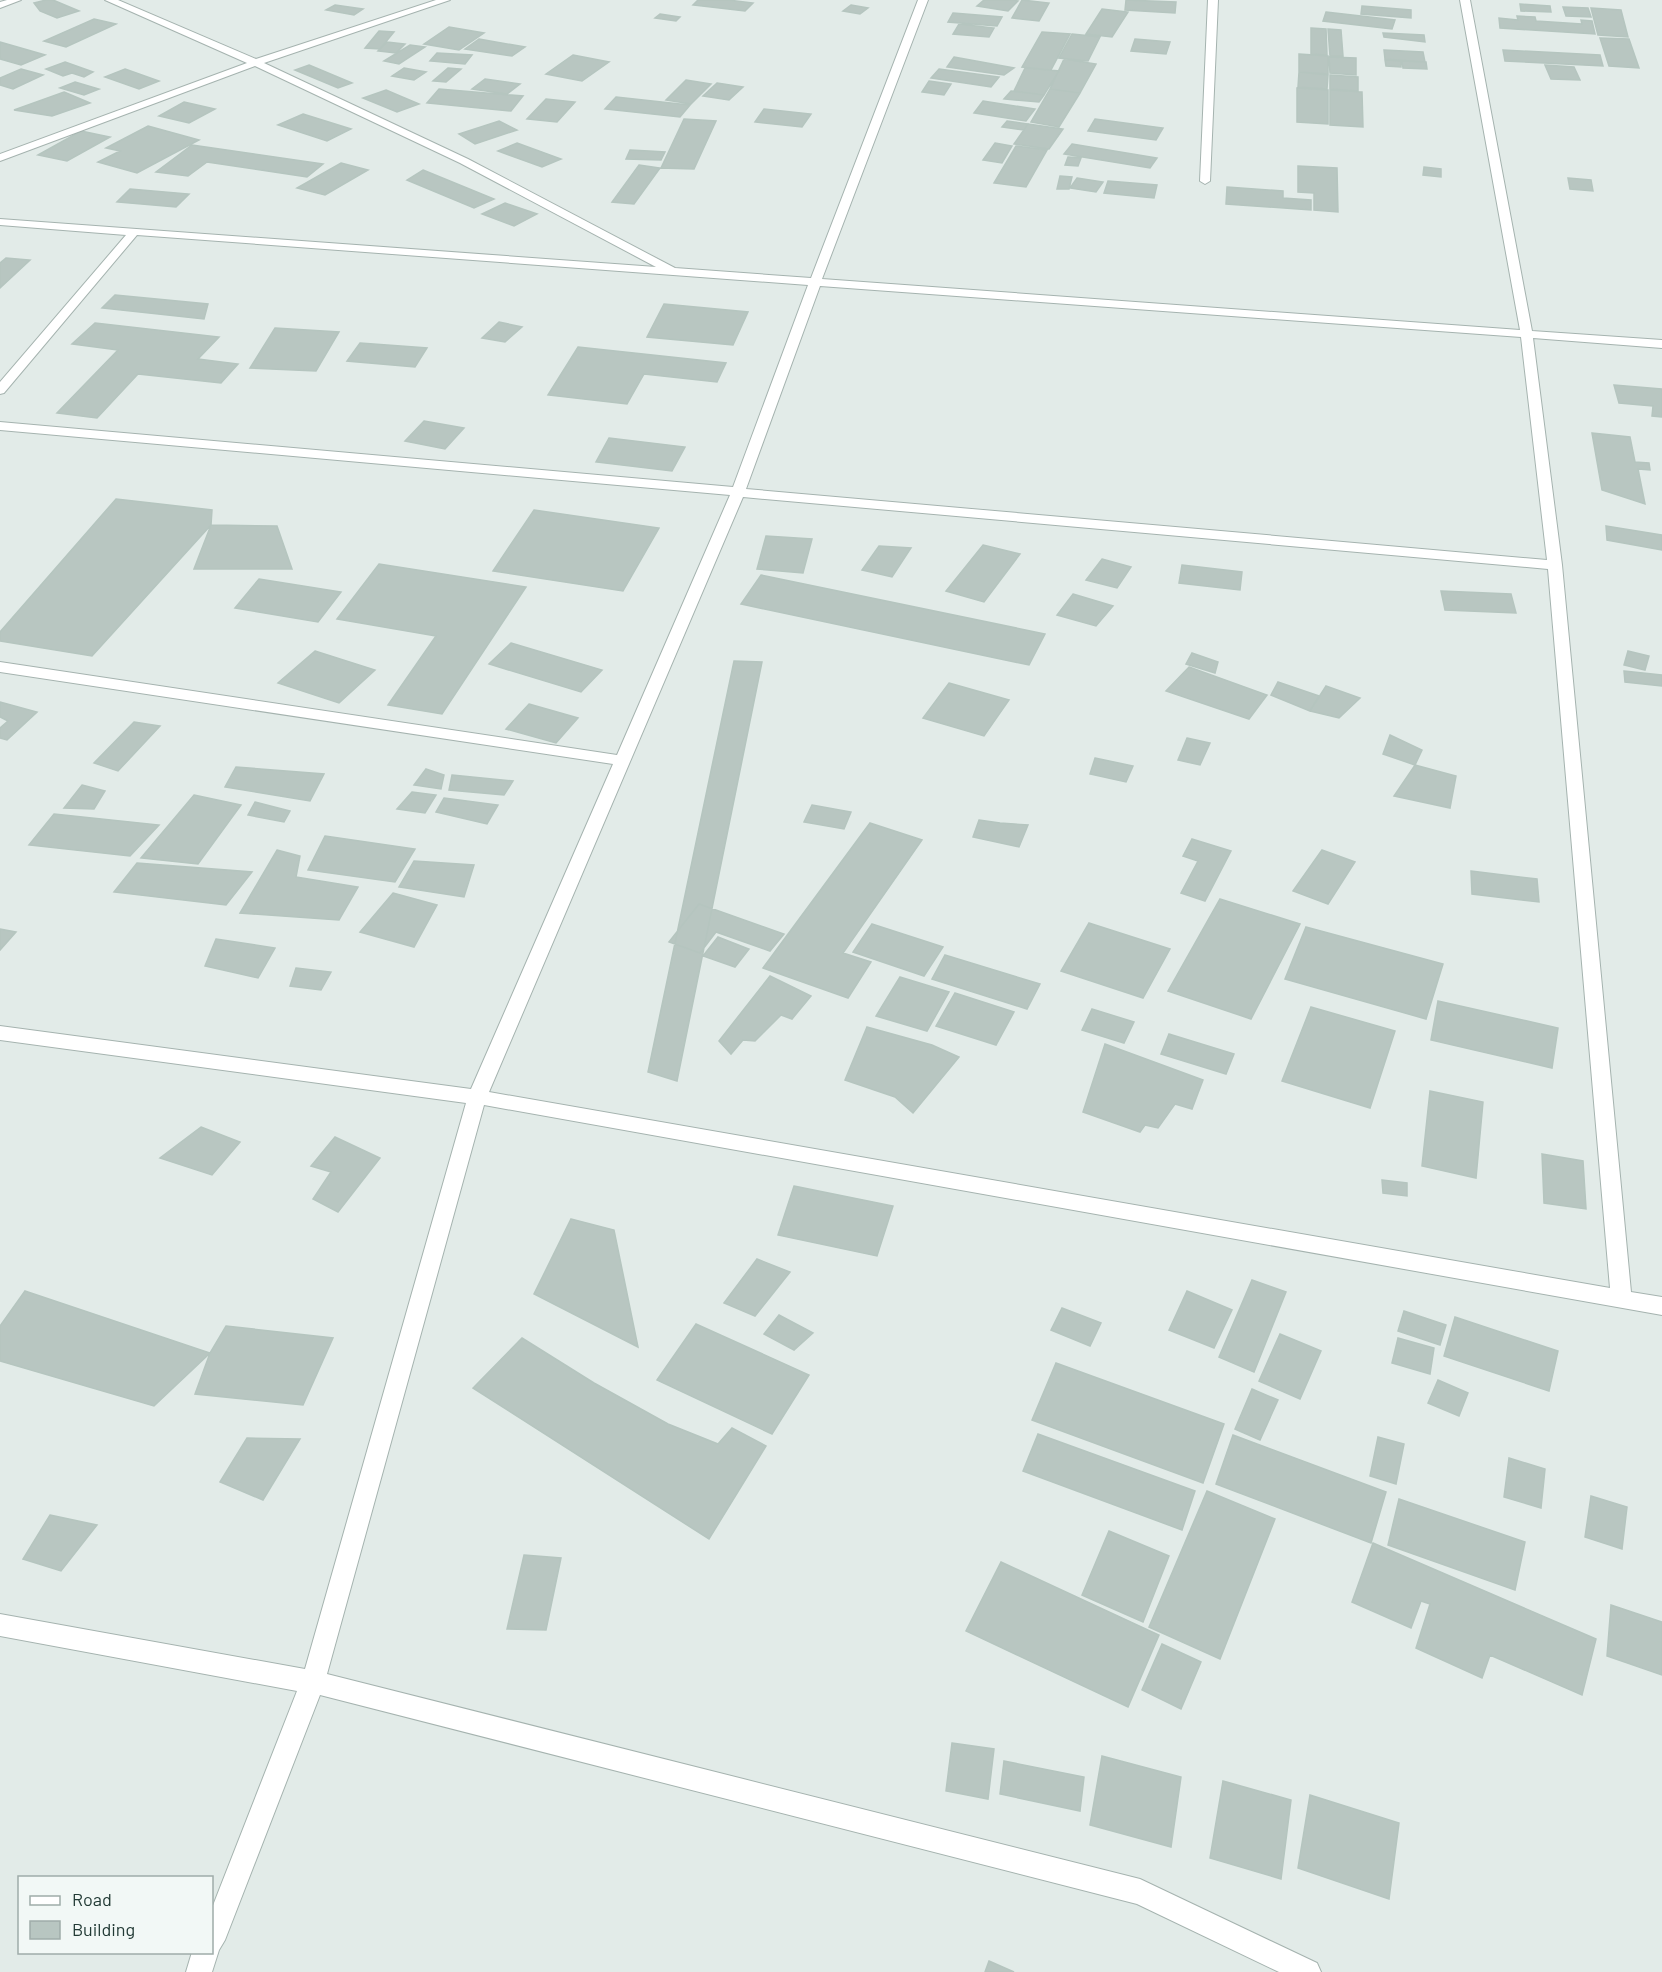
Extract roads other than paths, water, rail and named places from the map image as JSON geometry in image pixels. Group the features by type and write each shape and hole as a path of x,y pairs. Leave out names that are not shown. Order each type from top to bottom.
{"street":[{"path":"0,5 16,0"},
{"path":"110,0 258,62 570,213 675,272"},
{"path":"0,158 258,62 445,0"},
{"path":"213,1937 313,1682 477,1097 738,493 815,282 923,0"},
{"path":"1205,181 1213,0"},
{"path":"1465,0 1527,334 1555,565 1622,1299"},
{"path":"0,222 1662,344"},
{"path":"0,390 134,232"},
{"path":"0,426 1555,565"},
{"path":"0,667 624,760"},
{"path":"0,1033 477,1097 1662,1306"},
{"path":"0,1624 313,1682 1140,1892 1308,1972"},
{"path":"199,1972 206,1954"}]}
